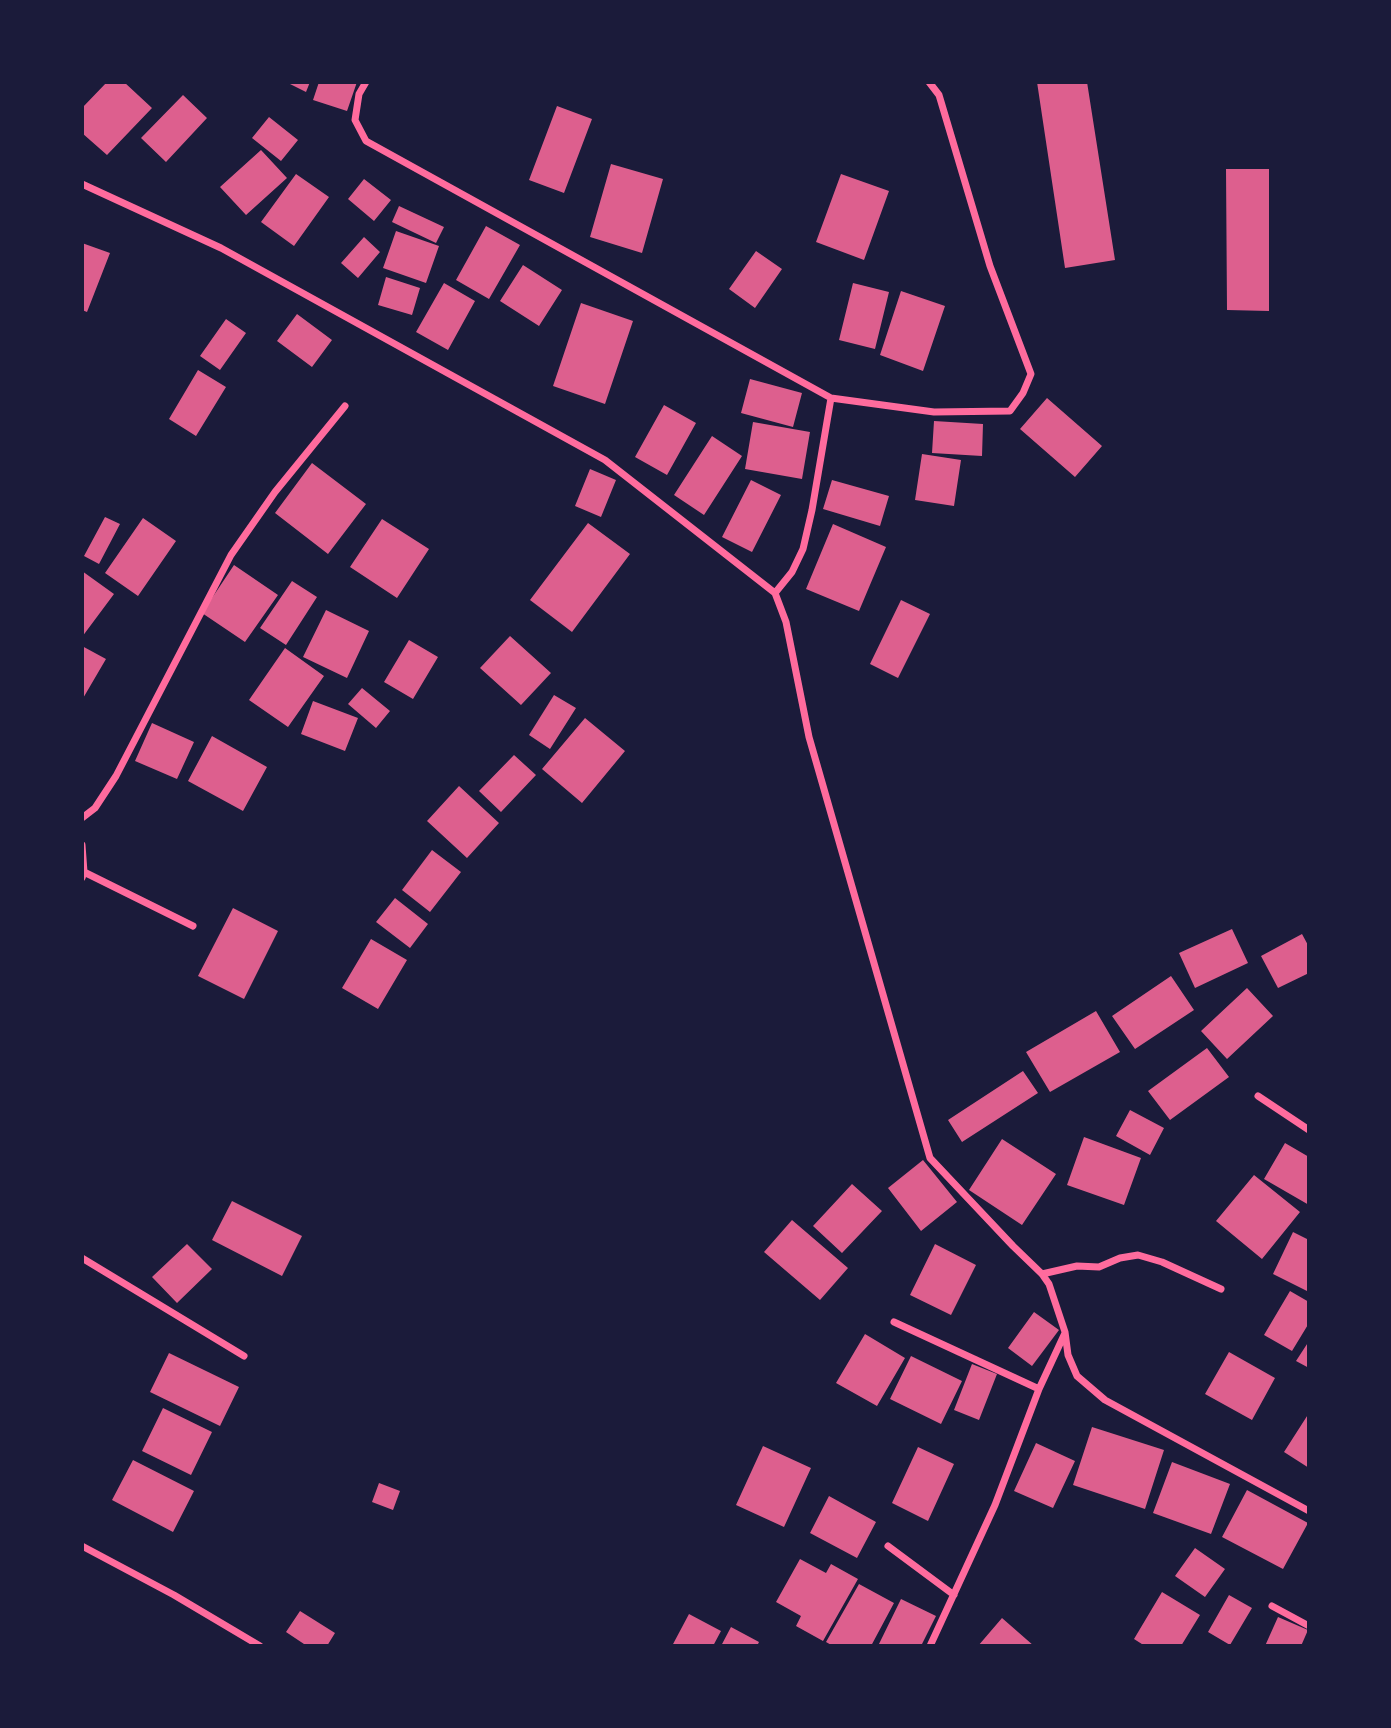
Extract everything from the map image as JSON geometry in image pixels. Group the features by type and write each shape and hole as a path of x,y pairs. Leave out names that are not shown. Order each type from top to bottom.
{"street":[{"path":"366,82 359,94 355,120 366,141 831,398 934,412 1010,411 1023,393 1031,374 990,266 939,95 929,82"},
{"path":"82,184 221,248 605,460 775,593 786,622 809,737 930,1158 1049,1284 1065,1332 1068,1354 1077,1376 1105,1400 1309,1511"},
{"path":"775,593 792,572 803,549 831,398"},
{"path":"82,818 95,808 116,776 231,555 275,492 345,406"},
{"path":"82,845 83,875 193,926"},
{"path":"1258,1096 1309,1130"},
{"path":"1042,1274 1077,1266 1099,1268 1120,1258 1138,1255 1161,1262 1221,1289"},
{"path":"82,1258 244,1356"},
{"path":"894,1322 1039,1389"},
{"path":"930,1646 995,1505 1039,1389 1065,1332"},
{"path":"82,1546 174,1595 257,1644"},
{"path":"888,1546 954,1595"},
{"path":"1272,1606 1309,1626"}],"building":[{"path":"107,82 124,82 152,108 107,155 82,133 82,108"},
{"path":"286,82 310,82 306,92"},
{"path":"319,82 357,82 347,111 313,100"},
{"path":"1037,82 1087,82 1115,260 1065,268"},
{"path":"183,95 207,118 166,162 141,138"},
{"path":"557,106 592,119 564,193 529,180"},
{"path":"269,117 298,140 281,161 252,138"},
{"path":"261,150 287,178 246,215 220,187"},
{"path":"611,164 663,179 642,253 590,237"},
{"path":"1226,169 1269,169 1269,311 1227,310"},
{"path":"296,174 329,197 294,246 261,222"},
{"path":"841,174 889,191 864,260 816,242"},
{"path":"364,179 391,200 374,221 348,199"},
{"path":"399,206 444,227 436,243 392,222"},
{"path":"486,226 520,245 489,299 456,280"},
{"path":"396,231 439,246 426,283 383,268"},
{"path":"364,237 380,252 358,278 341,263"},
{"path":"82,243 110,253 87,312 82,310"},
{"path":"756,251 782,269 755,308 729,289"},
{"path":"523,265 562,290 539,326 500,301"},
{"path":"386,277 420,288 412,315 378,305"},
{"path":"444,283 475,301 448,350 416,332"},
{"path":"853,283 889,292 875,349 839,340"},
{"path":"901,291 945,306 923,371 880,355"},
{"path":"581,303 633,321 605,404 553,386"},
{"path":"297,314 332,340 312,367 277,341"},
{"path":"226,319 246,333 220,370 200,356"},
{"path":"198,370 226,387 196,436 169,419"},
{"path":"750,379 802,393 793,427 741,413"},
{"path":"1047,398 1102,446 1075,477 1020,429"},
{"path":"664,405 696,423 667,475 635,457"},
{"path":"934,421 983,424 982,456 932,453"},
{"path":"753,422 810,432 802,479 745,469"},
{"path":"712,436 742,456 704,515 674,495"},
{"path":"922,454 961,460 954,506 915,500"},
{"path":"312,463 366,504 328,554 275,513"},
{"path":"590,469 616,480 601,517 575,506"},
{"path":"751,480 781,495 752,552 722,537"},
{"path":"832,480 889,496 880,526 823,509"},
{"path":"105,517 120,524 99,564 84,556"},
{"path":"143,518 176,541 138,596 105,573"},
{"path":"382,519 429,549 397,598 350,567"},
{"path":"588,523 630,554 572,632 530,600"},
{"path":"833,524 886,547 859,611 806,589"},
{"path":"234,565 278,595 245,642 202,613"},
{"path":"82,571 114,594 82,637"},
{"path":"292,581 317,597 286,645 260,628"},
{"path":"901,600 930,614 898,678 870,664"},
{"path":"326,610 369,631 347,678 303,657"},
{"path":"510,636 551,673 521,705 480,668"},
{"path":"409,640 438,657 413,699 384,682"},
{"path":"82,646 106,659 82,700"},
{"path":"285,648 324,676 288,727 249,700"},
{"path":"362,688 390,711 376,728 348,704"},
{"path":"554,695 576,708 550,749 529,735"},
{"path":"313,701 358,718 345,751 301,734"},
{"path":"585,718 625,751 582,803 542,769"},
{"path":"152,723 194,742 177,779 135,761"},
{"path":"212,736 267,767 243,811 188,781"},
{"path":"514,755 536,775 501,812 479,791"},
{"path":"459,786 499,823 467,858 427,821"},
{"path":"432,850 461,872 430,912 402,890"},
{"path":"395,898 428,924 410,948 376,922"},
{"path":"233,908 278,931 244,999 198,976"},
{"path":"1232,929 1248,963 1195,988 1179,953"},
{"path":"1302,934 1309,947 1309,973 1278,988 1261,956"},
{"path":"371,939 407,960 378,1009 342,988"},
{"path":"1171,976 1194,1010 1135,1049 1112,1016"},
{"path":"1247,988 1273,1016 1227,1059 1201,1031"},
{"path":"1096,1011 1120,1052 1050,1092 1026,1052"},
{"path":"1207,1048 1229,1077 1170,1120 1148,1091"},
{"path":"1023,1071 1038,1093 962,1142 948,1120"},
{"path":"1130,1110 1164,1128 1150,1155 1116,1136"},
{"path":"1084,1137 1141,1158 1124,1205 1067,1185"},
{"path":"1002,1139 1056,1174 1022,1225 969,1190"},
{"path":"1285,1143 1309,1157 1309,1205 1264,1179"},
{"path":"923,1160 957,1202 921,1231 888,1188"},
{"path":"1254,1175 1300,1212 1262,1259 1216,1221"},
{"path":"852,1184 882,1211 842,1253 813,1226"},
{"path":"232,1201 302,1236 282,1276 212,1240"},
{"path":"792,1220 848,1268 820,1300 764,1252"},
{"path":"1293,1232 1309,1240 1309,1292 1273,1274"},
{"path":"187,1244 212,1269 177,1303 152,1277"},
{"path":"935,1244 976,1265 951,1315 910,1295"},
{"path":"1290,1291 1309,1302 1309,1323 1292,1351 1264,1335"},
{"path":"1034,1312 1059,1330 1032,1366 1008,1348"},
{"path":"865,1334 905,1358 877,1406 836,1383"},
{"path":"1309,1341 1309,1368 1296,1361"},
{"path":"1229,1352 1275,1378 1252,1420 1205,1394"},
{"path":"169,1353 239,1387 220,1426 150,1392"},
{"path":"911,1356 962,1381 941,1424 890,1399"},
{"path":"972,1364 997,1374 979,1420 954,1410"},
{"path":"163,1408 212,1432 191,1475 142,1451"},
{"path":"1309,1413 1309,1468 1284,1452"},
{"path":"1092,1427 1164,1450 1145,1509 1073,1485"},
{"path":"1036,1443 1075,1461 1053,1508 1014,1491"},
{"path":"763,1446 811,1468 784,1527 736,1505"},
{"path":"918,1447 954,1464 928,1521 892,1503"},
{"path":"133,1460 194,1491 173,1532 112,1500"},
{"path":"1172,1462 1230,1484 1211,1534 1153,1513"},
{"path":"379,1483 400,1491 393,1510 372,1502"},
{"path":"1247,1490 1308,1523 1283,1569 1222,1537"},
{"path":"829,1496 876,1522 857,1558 810,1533"},
{"path":"1195,1548 1225,1569 1205,1597 1175,1576"},
{"path":"800,1559 826,1573 831,1564 858,1579 823,1641 796,1626 801,1616 776,1602"},
{"path":"859,1584 894,1603 871,1646 833,1646 826,1642"},
{"path":"1162,1592 1200,1615 1181,1646 1145,1646 1134,1639"},
{"path":"1229,1595 1252,1608 1230,1645 1208,1632"},
{"path":"901,1599 936,1616 921,1646 878,1646"},
{"path":"300,1611 335,1633 327,1646 307,1646 286,1632"},
{"path":"689,1614 721,1631 713,1646 672,1646"},
{"path":"1278,1617 1308,1630 1301,1646 1265,1646"},
{"path":"1002,1618 1034,1646 978,1646"},
{"path":"731,1627 759,1642 757,1646 721,1646"}]}
